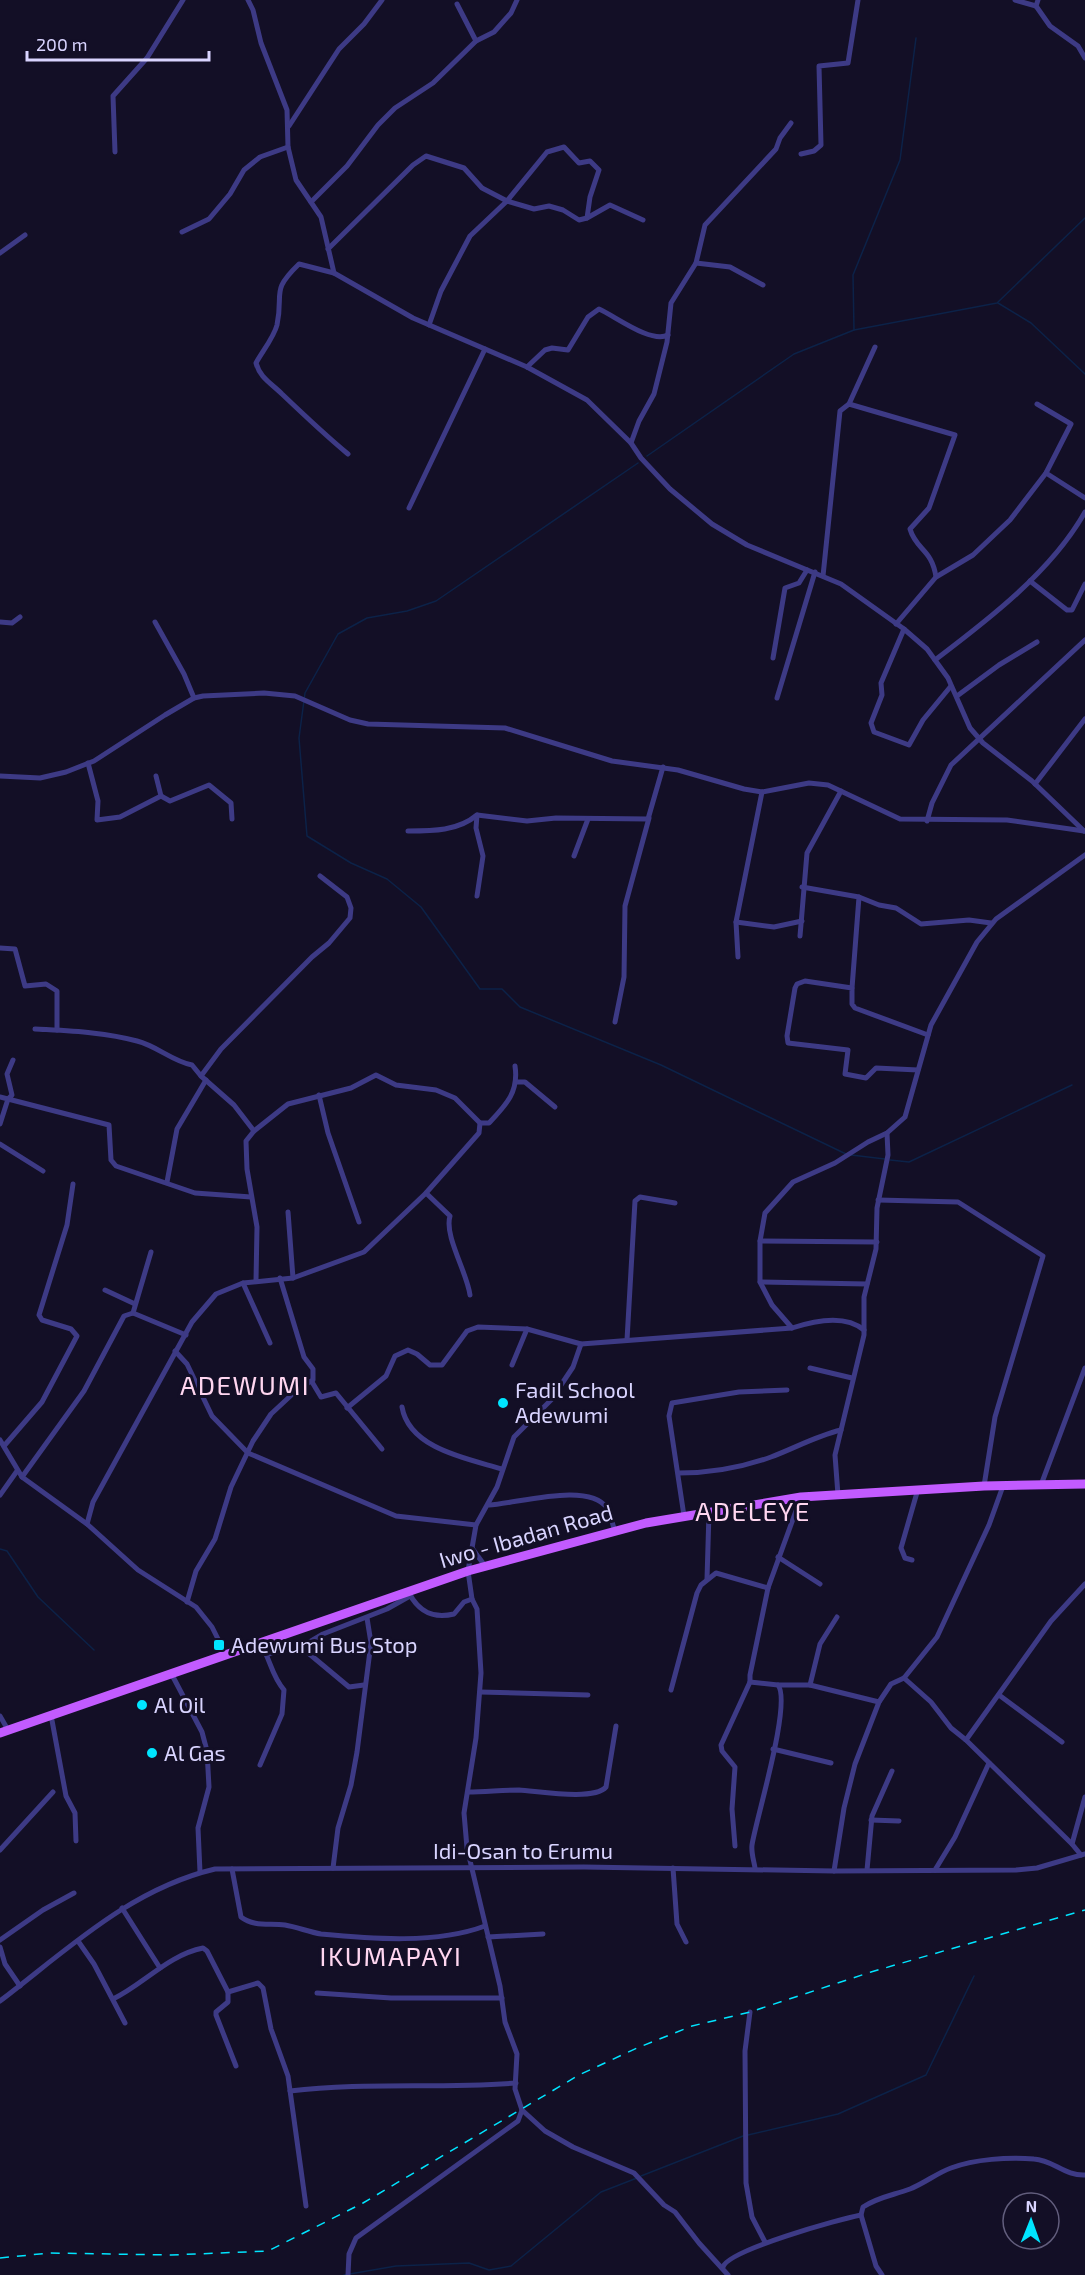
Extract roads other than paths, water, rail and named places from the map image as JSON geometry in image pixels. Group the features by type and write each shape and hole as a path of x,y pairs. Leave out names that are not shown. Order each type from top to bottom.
{"main road":[{"name":"Iwo - Ibadan Road","path":"5,1732 171,1673 409,1594 468,1571 615,1531 684,1516 801,1497 984,1486 1085,1484"}],"street":[{"path":"115,152 113,96 147,58 183,0"},
{"path":"248,0 253,10 261,43 287,110 288,147 296,180 321,217 334,273"},
{"path":"289,126 339,49 364,24 382,0"},
{"path":"311,202 347,166 378,125 395,108 432,82 476,41 494,32 511,13 516,0"},
{"path":"801,154 814,151 821,145 819,66 848,63 858,0"},
{"path":"1016,0 1037,3 1050,26 1078,46 1085,58"},
{"path":"457,4 476,41"},
{"path":"1078,46 1085,42"},
{"path":"631,443 639,421 654,394 668,335 671,303 696,263 705,225 776,149 780,138 791,123"},
{"path":"182,232 209,219 230,194 244,170 260,157 288,147"},
{"path":"429,325 441,291 470,236 507,201 547,152 564,147 579,163 590,160 599,170 590,197 587,218"},
{"path":"328,249 413,165 426,156 464,168 482,188 507,201 534,209 549,206 563,210 579,220 610,205 643,220"},
{"path":"0,253 25,235"},
{"path":"696,263 730,267 764,285"},
{"path":"348,454 307,421 281,392 258,374 256,363 277,325 277,292 285,277 299,264 334,273 429,325 527,367 587,400 631,443 641,458 670,489 712,524 747,545 841,584 904,629 935,660 957,696 970,728 983,743 1035,784 1084,831"},
{"path":"527,367 545,350 552,348 568,350 588,317 599,309 638,331 660,338 668,335"},
{"path":"823,576 840,411 849,405 874,347"},
{"path":"409,508 484,349"},
{"path":"897,624 936,577 973,555 1010,520 1046,473 1071,424 1037,404"},
{"path":"849,405 955,435 929,508 910,529 912,535 934,560 936,577"},
{"path":"1046,473 1085,498"},
{"path":"935,660 982,624 1030,581 1085,512"},
{"path":"773,658 785,588 799,583 807,570"},
{"path":"777,698 815,572"},
{"path":"1030,581 1067,610 1072,610 1085,584"},
{"path":"0,622 12,623 20,617"},
{"path":"155,622 184,674 194,698"},
{"path":"904,629 881,683 882,695 871,723 874,732 909,746 923,720 951,686"},
{"path":"927,821 932,803 951,765 1085,640"},
{"path":"957,696 999,665 1037,642"},
{"path":"0,776 40,778 88,763 194,698 264,693 307,700 330,712 368,724 504,728 612,761 663,767 762,792 809,783 828,785 900,819 1007,820 1084,831"},
{"path":"1035,784 1085,719"},
{"path":"88,763 98,801 97,820 120,817 161,796"},
{"path":"408,831 443,830 466,824 477,815 527,821 556,818 648,819 663,767"},
{"path":"615,1022 624,977 625,906 663,767"},
{"path":"156,776 161,796 170,801 209,785 231,803 232,819"},
{"path":"800,936 802,887 807,853 820,825 841,791"},
{"path":"738,957 736,922 762,792"},
{"path":"477,815 476,828 483,856 477,896"},
{"path":"574,856 588,819"},
{"path":"792,1328 772,1305 759,1282 759,1241 765,1213 786,1186 827,1168 887,1133 908,1112 928,1035 938,1010 977,942 991,923 1085,855"},
{"path":"167,1182 177,1130 203,1078 221,1049 312,957 329,944 350,918 351,908 346,897 320,876"},
{"path":"802,887 860,897 879,905 896,908 921,924 976,920 991,923"},
{"path":"860,897 852,1004 855,1008 928,1035"},
{"path":"736,922 774,927 802,921"},
{"path":"0,948 15,948 25,986 46,984 57,991 57,1030"},
{"path":"852,988 805,981 797,984 787,1036 788,1043 848,1050 845,1074 866,1078 876,1068 918,1070"},
{"path":"35,1029 84,1032 138,1041 161,1050 183,1063 192,1065 203,1078 234,1105 254,1131"},
{"path":"0,1124 8,1099 12,1095 8,1074 13,1060"},
{"path":"256,1281 257,1227 251,1197 246,1141 254,1131 288,1104 351,1088 372,1076 379,1076 396,1085 436,1090 455,1098 480,1123 489,1123 499,1112 517,1082 515,1066"},
{"path":"517,1082 525,1082 555,1107"},
{"path":"319,1095 326,1126 359,1222"},
{"path":"0,1097 109,1125 112,1163 134,1174 167,1182 195,1193 251,1197"},
{"path":"87,1524 93,1502 175,1351 192,1322 216,1294 243,1283 293,1278 364,1252 426,1193 479,1133 480,1123"},
{"path":"838,1494 834,1466 864,1330 864,1297 877,1242 878,1200 888,1155 887,1133"},
{"path":"0,1144 43,1171"},
{"path":"73,1184 67,1225 39,1315 42,1320 71,1329 77,1336 42,1402 2,1443 22,1477 87,1524 138,1570 204,1616 226,1655"},
{"path":"426,1193 450,1216 451,1236 468,1279 470,1295"},
{"path":"627,1340 635,1201 640,1197 675,1203"},
{"path":"878,1200 958,1202 1043,1256 995,1417 984,1486"},
{"path":"288,1212 293,1278"},
{"path":"759,1241 877,1242"},
{"path":"133,1313 151,1252"},
{"path":"280,1278 304,1357 313,1369 312,1382 321,1397 336,1393 382,1449"},
{"path":"759,1282 867,1284"},
{"path":"243,1283 270,1343"},
{"path":"105,1290 135,1304"},
{"path":"22,1477 84,1391 124,1316 133,1313 186,1335"},
{"path":"347,1408 386,1376 395,1356 408,1350 430,1365 442,1365 467,1331 478,1327 527,1329 581,1344 792,1328 807,1323 840,1321 851,1323 864,1330"},
{"path":"512,1365 527,1329"},
{"path":"581,1344 573,1367 551,1400 517,1433 489,1505 476,1525 468,1571 472,1599 477,1609 480,1692 464,1813 465,1830 502,1998 505,2022 517,2054 517,2099 522,2110 545,2131 573,2147 634,2173 675,2212 699,2243 729,2275"},
{"path":"175,1351 187,1364 212,1416 248,1453 396,1516 476,1525"},
{"path":"810,1368 852,1378"},
{"path":"1041,1485 1085,1368"},
{"path":"187,1602 192,1580 215,1539 231,1487 248,1453 271,1414 299,1388 312,1382"},
{"path":"684,1516 669,1416 672,1403 738,1392 786,1390"},
{"path":"402,1407 404,1416 413,1428 431,1444 455,1455 502,1469"},
{"path":"678,1473 712,1473 736,1467 770,1457 812,1437 841,1430"},
{"path":"0,1495 17,1471"},
{"path":"834,1871 844,1808 855,1764 879,1702 891,1684 904,1678 940,1629 988,1525 1003,1486"},
{"path":"912,1560 905,1558 901,1548 918,1490"},
{"path":"489,1505 568,1495 583,1496 595,1499 607,1508 615,1531"},
{"path":"735,1846 732,1809 735,1764 722,1751 721,1744 750,1682 768,1588 801,1497"},
{"path":"707,1579 709,1512"},
{"path":"472,1548 485,1566"},
{"path":"778,1557 820,1584"},
{"path":"671,1690 700,1585 719,1574 768,1588"},
{"path":"966,1740 1051,1622 1085,1584"},
{"path":"267,1654 301,1647 323,1634 367,1618 409,1594 425,1614 434,1616 454,1614 464,1602 472,1599"},
{"path":"810,1685 820,1644 837,1617"},
{"path":"333,1868 338,1828 351,1785 357,1752 371,1643 367,1618"},
{"path":"260,1765 282,1714 284,1690 274,1678 261,1643"},
{"path":"301,1647 349,1687 364,1685"},
{"path":"171,1673 202,1732 207,1751 209,1787 198,1828 197,1856 200,1872"},
{"path":"904,1678 931,1702 951,1728 1083,1854"},
{"path":"750,1682 810,1685 879,1702"},
{"path":"755,1869 752,1847 768,1789 782,1702 778,1685"},
{"path":"480,1692 588,1695"},
{"path":"999,1695 1062,1742"},
{"path":"51,1715 66,1796 75,1813 76,1841"},
{"path":"0,1716 5,1732 0,1742"},
{"path":"468,1792 520,1790 580,1794 603,1791 609,1772 616,1726"},
{"path":"773,1749 831,1763"},
{"path":"935,1870 955,1837 989,1763"},
{"path":"867,1870 871,1820 892,1771"},
{"path":"0,1850 52,1792"},
{"path":"1072,1844 1085,1797"},
{"path":"871,1820 899,1821"},
{"name":"Idi-Osan to Erumu","path":"0,2001 122,1908 176,1879 200,1872 232,1869 333,1868 1016,1870 1037,1868 1083,1854"},
{"path":"673,1868 677,1924 686,1942"},
{"path":"232,1869 241,1917 252,1924 286,1925 319,1934 399,1939 452,1936 485,1926"},
{"path":"0,1940 43,1910 74,1893"},
{"path":"122,1908 160,1968"},
{"path":"488,1937 543,1934"},
{"path":"78,1941 125,2023"},
{"path":"0,1947 5,1964 20,1986"},
{"path":"113,1999 131,1990 160,1968 203,1948 207,1951 228,1992 228,2002 216,2012 216,2015 236,2066"},
{"path":"228,1992 261,1984 271,2029 285,2066 306,2206"},
{"path":"317,1993 391,1998 502,1998"},
{"path":"750,2012 745,2051 746,2183 752,2217 765,2242"},
{"path":"290,2091 371,2084 450,2088 516,2083"},
{"path":"348,2275 349,2254 356,2238 518,2121 522,2110"},
{"path":"882,2275 876,2266 861,2215 863,2207 877,2198 907,2190 953,2167 989,2161 1036,2159 1049,2162 1060,2171 1085,2175"},
{"path":"723,2267 729,2258 765,2242 861,2215"}],"waterway":[{"path":"854,330 853,275 900,160 916,38"},
{"path":"647,456 794,354 854,330 997,303 1085,218"},
{"path":"998,303 1031,323 1085,374"},
{"path":"638,463 436,601 407,611 367,618 338,634 305,693 299,738 307,836 351,863 387,879 421,907 480,989 502,989 520,1007 661,1065 846,1154"},
{"path":"890,1160 909,1162 1072,1085"},
{"path":"851,1155 885,1159"},
{"path":"0,1549 7,1551 38,1597 94,1650"},
{"path":"748,2135 838,2114 926,2075 974,1976"},
{"path":"641,2176 743,2136"},
{"path":"344,2275 396,2266 469,2263 489,2270 511,2266 601,2192 637,2178"}],"railway":[{"path":"0,2258 50,2253 171,2255 268,2251 363,2203 579,2075 637,2048 692,2026 750,2012 871,1972 1085,1910"}],"place":[{"name":"Fadil School Adewumi","path":"503,1403"},
{"name":"Adewumi Bus Stop","path":"219,1645"},
{"name":"Al Oil","path":"142,1705"},
{"name":"Al Gas","path":"152,1753"}],"district":[{"name":"ADEWUMI","path":"245,1386"},
{"name":"ADELEYE","path":"753,1512"},
{"name":"IKUMAPAYI","path":"391,1957"}]}
